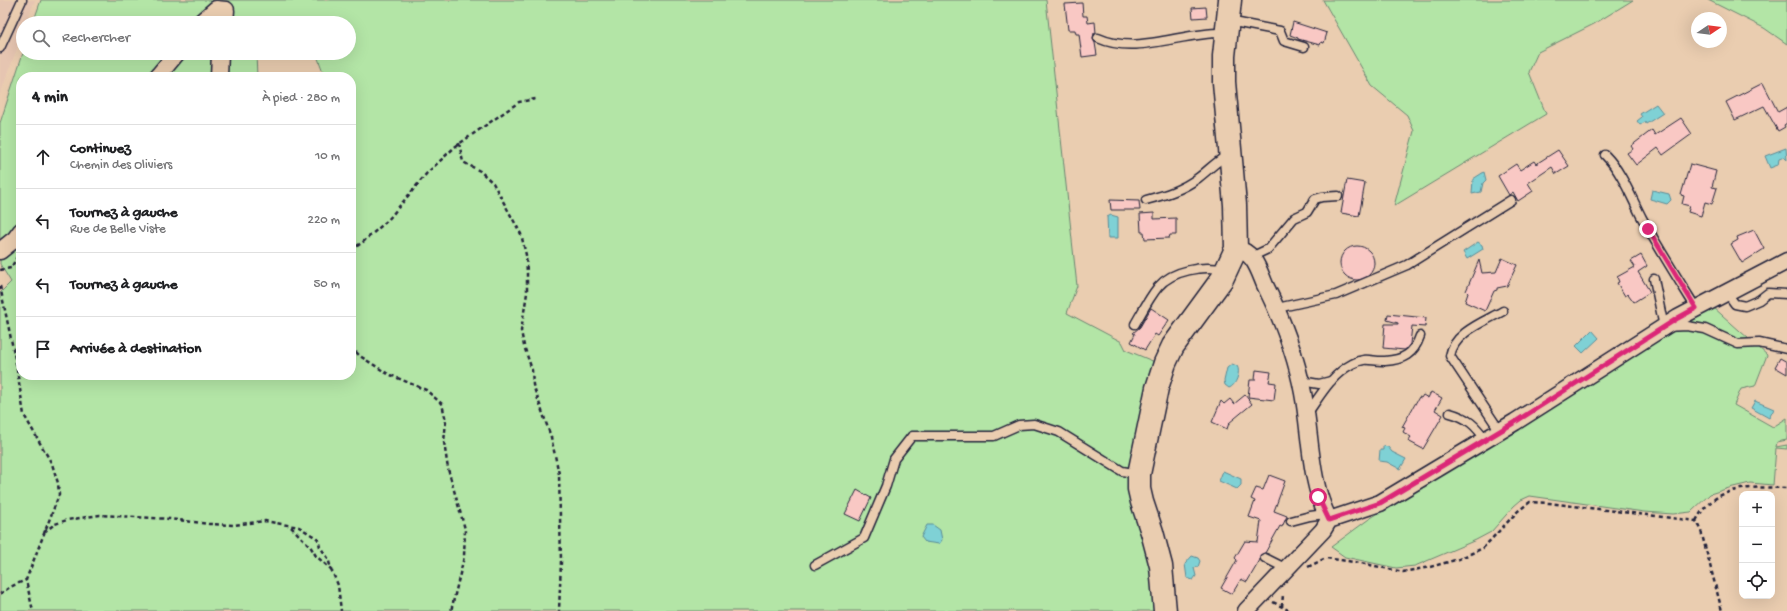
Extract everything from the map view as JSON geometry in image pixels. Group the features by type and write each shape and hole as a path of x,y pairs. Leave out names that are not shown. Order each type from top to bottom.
{"street":[{"path":"1230,0 1224,82 1236,226 1244,253 1277,308 1296,367 1303,392 1318,497 1327,517 1323,530 1264,594 1246,611"},
{"path":"208,16 216,9 226,10 226,16"},
{"path":"161,72 171,60"},
{"path":"219,72 220,60"},
{"path":"0,251 16,238"},
{"path":"1165,611 1161,566 1139,489 1139,474 1156,388 1173,346 1227,270 1244,253"},
{"path":"1327,517 1380,503 1486,440 1664,327 1696,308 1787,261"}],"lane":[{"path":"0,48 22,0"},
{"path":"1098,38 1111,44 1125,45 1202,33 1227,28 1240,23 1280,31 1284,41 1304,48"},
{"path":"1146,200 1181,189 1199,177 1210,166 1230,154"},
{"path":"1605,155 1612,162 1622,178 1648,229 1696,308"},
{"path":"1244,253 1268,249 1294,218 1307,212 1315,199 1338,196"},
{"path":"1277,308 1336,295 1407,265 1511,200"},
{"path":"1135,324 1159,286 1174,277 1202,267 1227,270"},
{"path":"1654,279 1664,327 1687,326 1705,329 1738,344 1759,343 1787,349"},
{"path":"1727,293 1735,304 1745,306 1760,300 1768,294 1787,294"},
{"path":"1500,431 1450,356 1451,347 1471,328 1503,311"},
{"path":"1306,415 1331,381 1353,363 1369,359 1384,362 1401,358 1411,353 1417,346 1420,336"},
{"path":"1296,367 1307,382 1319,384 1331,381"},
{"path":"1450,412 1462,416 1476,427 1486,440"},
{"path":"815,565 864,538 886,486 894,459 912,436 994,436 1019,425 1034,424 1059,432 1122,471 1139,474"},
{"path":"1291,521 1310,516 1327,517"},
{"path":"1265,558 1287,569"}],"path":[{"path":"356,246 388,220 427,173 459,143 519,102 536,99"},
{"path":"459,143 463,162 480,171 493,184 522,234 526,254 527,293 521,331 532,370 533,385 551,437 559,474 561,561 559,611"},
{"path":"0,270 11,268 16,258"},
{"path":"0,286 16,368"},
{"path":"356,352 388,374 426,390 442,404 446,420 444,442 448,469 465,529 464,557 451,611"},
{"path":"18,380 24,415 52,464 58,483 59,495 26,580 33,611"},
{"path":"1696,521 1700,512 1710,501 1728,492 1750,487 1787,488"},
{"path":"1305,571 1310,566 1326,558 1361,563 1403,572 1430,568 1460,559 1483,548 1518,511 1530,502 1696,521 1700,527 1722,611"},
{"path":"44,532 55,524 67,520 100,515 170,519 209,524 233,525 264,521 299,527 318,539 320,547 328,558 338,585 341,611"},
{"path":"290,526 302,538 316,556 331,569"},
{"path":"0,594 10,587 26,580"},
{"path":"1282,607 1282,596 1286,591"},
{"path":"1264,594 1290,611"}],"shaded area":[{"path":"0,0 35,0 29,16 16,16 16,51 0,95"}],"green space":[{"path":"41,0 1046,0 1077,286 1067,313 1122,342 1126,350 1155,362 1131,465 1160,611 0,611 0,293 11,282 0,264 0,123 16,74 16,380 356,380 356,72 323,72 319,60 356,60 356,16 35,16"},
{"path":"1323,0 1633,0 1594,24 1538,52 1529,72 1546,114 1394,206 1414,131 1407,115 1372,86"},
{"path":"1708,0 1787,0 1787,44 1764,28"},
{"path":"21,60 256,60 257,72 17,72"},
{"path":"1713,307 1767,355 1755,386 1741,389 1734,405 1773,427 1787,418 1787,440 1777,442 1776,447 1787,445 1787,449 1776,448 1773,485 1750,483 1729,488 1710,494 1691,512 1673,514 1644,512 1530,496 1521,500 1514,506 1491,532 1415,566 1396,568 1345,557 1331,547 1369,519 1563,399 1642,347"}],"water":[{"path":"1656,104 1663,113 1646,124 1645,122 1640,125 1637,121 1642,117 1640,114"},
{"path":"1786,148 1787,160 1784,157 1779,159 1778,165 1770,168 1765,156"},
{"path":"1484,172 1486,180 1483,183 1481,192 1472,194 1473,179"},
{"path":"1652,190 1669,194 1671,200 1667,204 1650,199"},
{"path":"1111,215 1118,217 1118,238 1108,238 1107,217"},
{"path":"1478,242 1482,245 1483,249 1467,259 1463,252"},
{"path":"1592,330 1599,338 1583,353 1576,346"},
{"path":"1232,364 1237,366 1238,375 1232,387 1229,388 1225,385 1224,381 1227,368"},
{"path":"1755,401 1774,409 1769,418 1751,408"},
{"path":"1383,446 1388,447 1392,452 1406,459 1400,469 1387,462 1379,461 1380,450 1383,450"},
{"path":"1223,471 1241,479 1241,485 1237,489 1219,481"},
{"path":"927,525 933,525 940,530 942,540 939,544 925,542 921,537"},
{"path":"1192,556 1198,558 1200,561 1198,567 1194,568 1196,576 1193,580 1187,578 1185,564"}],"building":[{"path":"1082,3 1083,16 1087,16 1088,23 1095,22 1096,33 1094,33 1093,39 1097,55 1082,57 1079,34 1076,34 1075,30 1068,30 1065,4"},
{"path":"1206,7 1207,17 1193,18 1192,8"},
{"path":"1293,22 1327,33 1324,43 1321,42 1320,45 1298,39 1290,35"},
{"path":"1763,83 1778,112 1787,107 1787,123 1784,125 1785,127 1778,131 1764,106 1735,120 1726,102"},
{"path":"1681,118 1692,134 1663,155 1658,148 1636,165 1627,153 1633,149 1631,146 1652,130 1655,135"},
{"path":"1558,150 1569,166 1556,174 1552,167 1528,183 1533,191 1518,201 1513,192 1509,195 1498,176 1516,164 1520,170 1534,161 1536,164"},
{"path":"1690,164 1716,171 1712,187 1717,188 1712,204 1705,202 1701,216 1688,212 1690,206 1682,204 1684,196 1681,195"},
{"path":"1347,180 1365,183 1359,216 1341,213"},
{"path":"1110,200 1139,201 1140,210 1111,210"},
{"path":"1154,213 1154,219 1176,218 1176,235 1170,235 1169,238 1145,239 1144,232 1141,232 1140,214"},
{"path":"1754,230 1764,249 1742,263 1731,244 1738,240 1737,237"},
{"path":"1357,246 1369,251 1374,263 1369,275 1357,280 1345,275 1340,263 1345,251"},
{"path":"1641,255 1647,266 1638,272 1650,292 1634,302 1628,294 1625,296 1617,283 1619,282 1617,277 1635,267 1631,261"},
{"path":"1502,258 1517,265 1507,286 1497,288 1497,290 1494,291 1485,311 1465,302 1468,293 1466,291 1479,260 1482,273 1496,272"},
{"path":"1151,308 1169,320 1158,336 1155,334 1145,350 1131,342 1135,334 1133,333 1140,327"},
{"path":"1388,314 1426,318 1425,327 1412,326 1410,344 1405,350 1383,348 1385,324 1398,324 1387,320"},
{"path":"1780,358 1787,362 1787,374 1775,367"},
{"path":"1256,370 1271,372 1269,382 1276,383 1274,400 1248,397 1250,380 1255,380"},
{"path":"1431,392 1442,398 1435,410 1443,415 1423,449 1408,441 1411,437 1403,432 1405,428 1402,427 1419,397 1421,398 1423,395 1428,398"},
{"path":"1245,395 1252,404 1229,423 1227,429 1212,422 1221,401 1224,404 1230,399 1234,404"},
{"path":"1269,475 1285,481 1274,511 1287,516 1282,527 1280,526 1265,553 1260,555 1260,560 1247,582 1241,579 1232,594 1221,588 1237,560 1235,558 1245,541 1258,542 1261,521 1249,517 1255,501 1251,499 1256,488 1263,490"},
{"path":"857,490 871,498 860,521 845,514"}],"route":[{"path":"1318,497 1329,520 1380,503 1515,422 1696,308 1648,229"}]}
